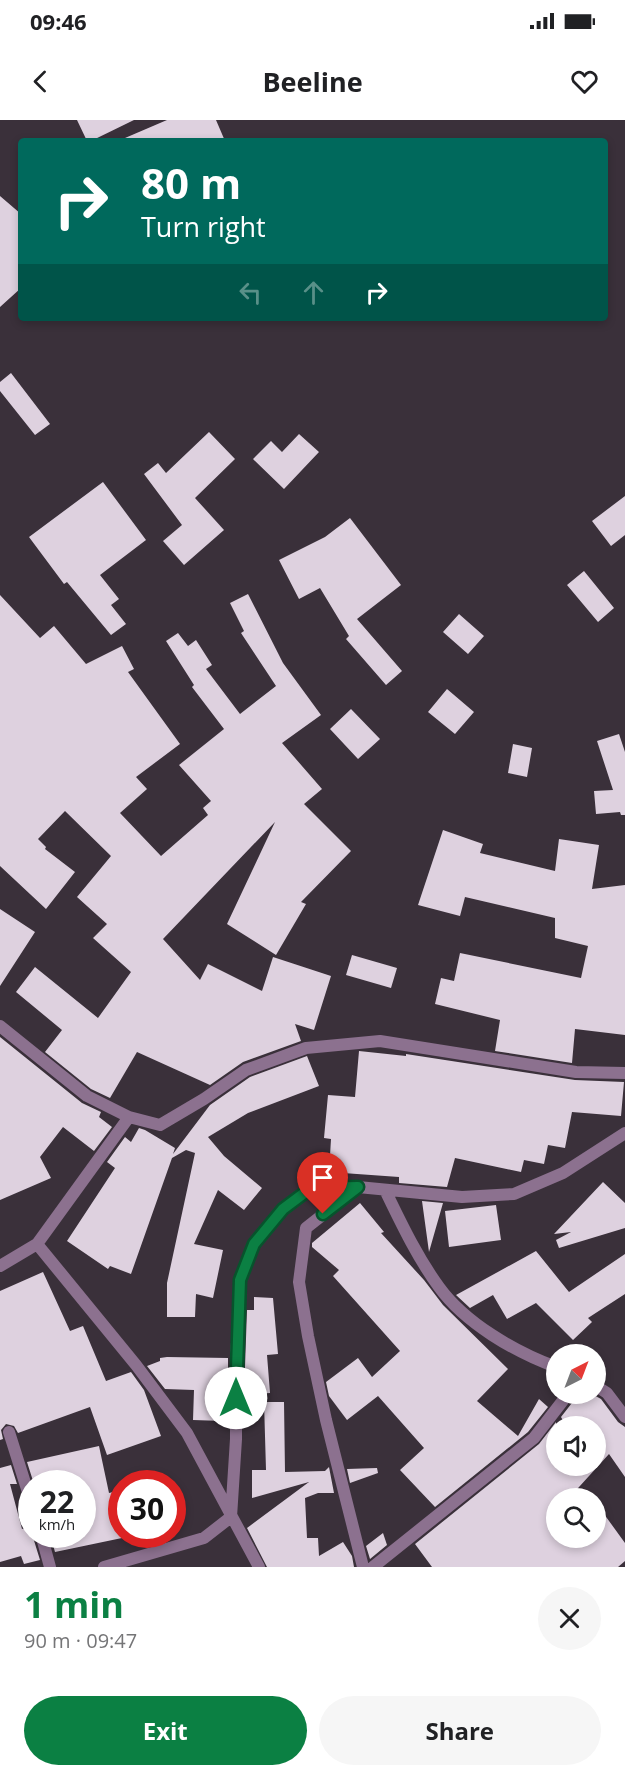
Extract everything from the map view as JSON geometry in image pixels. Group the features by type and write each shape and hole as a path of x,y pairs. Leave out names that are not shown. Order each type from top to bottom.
{"street":[{"path":"0,1026 87,1096 129,1117 160,1125 246,1070 306,1048 380,1041 576,1072 625,1072"},
{"path":"0,1266 37,1244 129,1117"},
{"path":"104,1567 146,1562 204,1538 231,1517 240,1280 254,1244 283,1209 311,1188 358,1187 462,1197 514,1194 563,1173 625,1133"},
{"path":"358,1187 306,1228 299,1282 326,1420 363,1567"},
{"path":"385,1190 412,1246 440,1289 472,1321 533,1359 546,1364"},
{"path":"37,1244 136,1365 187,1433 259,1567"},
{"path":"606,1392 625,1417"},
{"path":"373,1567 534,1438 560,1404"},
{"path":"9,1432 21,1470"},
{"path":"44,1548 50,1567"}],"building":[{"path":"77,120 134,120 97,138 86,138"},
{"path":"167,120 216,120 224,138 125,138"},
{"path":"0,196 18,211 18,291 0,307"},
{"path":"11,373 50,424 35,435 0,391 0,382"},
{"path":"209,432 235,459 195,498 224,530 184,565 163,541 182,525 144,474 158,463 166,473"},
{"path":"299,434 319,452 284,489 253,459 271,441 282,452"},
{"path":"103,482 146,540 100,575 119,599 111,605 126,624 111,635 67,582 64,584 29,537"},
{"path":"625,496 625,535 611,546 592,521"},
{"path":"350,518 401,585 357,619 402,671 386,685 346,639 349,636 320,588 299,599 279,560 325,537"},
{"path":"584,571 614,608 598,622 567,585"},
{"path":"248,594 283,663 321,715 282,743 322,789 304,804 351,851 301,902 306,904 276,955 227,924 275,822 163,939 200,980 208,964 262,991 273,957 331,976 314,1030 295,1024 301,1041 243,1062 210,1085 137,1052 110,1098 91,1089 45,1052 62,1030 16,992 35,967 98,1018 131,972 93,938 107,924 77,897 111,856 65,811 38,839 46,847 45,849 75,872 46,909 0,866 0,595 40,638 54,626 86,664 122,646 134,669 128,672 180,744 136,777 147,789 120,813 161,856 208,815 203,808 211,801 179,765 224,729 192,687 194,685 166,641 178,633 188,646 196,640 212,665 206,669 240,714 276,686 241,633 244,631 230,603"},
{"path":"459,614 484,636 468,654 443,632"},
{"path":"447,689 474,712 455,734 428,712"},
{"path":"351,709 380,739 358,759 330,729"},
{"path":"619,734 625,752 625,815 621,815 620,812 596,814 594,791 613,790 597,741"},
{"path":"513,744 532,748 527,777 508,773"},
{"path":"443,830 483,844 480,853 555,871 559,839 599,845 592,889 625,885 625,1035 575,1029 572,1063 495,1051 500,1020 435,1004 441,978 454,981 460,953 581,978 588,946 555,938 555,918 465,897 460,916 418,905"},
{"path":"0,909 35,932 0,986"},
{"path":"352,955 397,968 391,988 346,975"},
{"path":"0,1037 82,1103 101,1112 99,1117 112,1127 94,1151 63,1127 40,1157 51,1178 0,1200"},
{"path":"359,1051 406,1056 406,1054 575,1080 624,1082 621,1116 572,1112 565,1148 548,1145 544,1164 524,1160 521,1172 455,1158 447,1187 399,1183 399,1177 329,1172 331,1139 324,1138 328,1095 355,1097"},
{"path":"307,1056 319,1086 248,1113 208,1137 224,1156 262,1188 244,1210 218,1190 194,1244 223,1250 213,1298 196,1294 195,1317 167,1317 167,1283 195,1153 186,1150 172,1158 131,1274 110,1266 108,1269 67,1241 115,1168 107,1162 125,1137 131,1142 139,1128 145,1130 175,1148 173,1154 210,1105 250,1077"},
{"path":"603,1182 625,1203 625,1228 559,1248 556,1240 571,1232 554,1234"},
{"path":"422,1201 443,1203 429,1252"},
{"path":"360,1203 384,1232 381,1233 424,1280 443,1305 508,1369 477,1401 518,1436 539,1399 548,1407 528,1432 435,1507 400,1470 424,1448 378,1396 347,1420 329,1396 326,1382 358,1358 372,1377 400,1351 333,1276 339,1270 312,1247 312,1243"},
{"path":"496,1205 501,1240 449,1247 445,1211"},
{"path":"536,1251 569,1292 625,1254 625,1294 588,1318 592,1322 573,1340 536,1303 507,1319 493,1295 470,1308 456,1295"},
{"path":"43,1272 70,1331 83,1326 106,1381 131,1372 144,1390 161,1436 107,1455 90,1407 18,1433 14,1426 6,1424 1,1430 3,1439 0,1440 0,1291"},
{"path":"254,1297 273,1298 278,1354 267,1355 270,1393 244,1395 247,1310 254,1310"},
{"path":"160,1358 228,1358 228,1396 223,1397 223,1421 193,1420 194,1390 165,1389 147,1366 160,1361"},
{"path":"264,1402 284,1402 285,1472 325,1471 329,1467 334,1493 318,1493 305,1498 307,1538 318,1538 319,1556 343,1542 352,1556 354,1567 267,1567 247,1528 309,1482 252,1498 252,1470 266,1470"},
{"path":"571,1404 605,1404 618,1422 625,1427 625,1477 609,1454 606,1457 606,1416 562,1416"},
{"path":"546,1435 546,1476 589,1476 578,1488 546,1488 546,1548 606,1548 606,1517 625,1543 625,1561 618,1567 432,1567 415,1544 539,1444"},
{"path":"99,1446 108,1488 108,1541 96,1543 96,1470 30,1470 27,1462"},
{"path":"11,1465 17,1484 10,1484 18,1514 18,1548 36,1548 40,1560 24,1564 21,1556 0,1562 0,1468"},
{"path":"377,1468 378,1473 350,1483 347,1469"},
{"path":"383,1533 387,1545 370,1559 366,1546"},
{"path":"54,1548 74,1548 55,1552"}],"route":[{"path":"236,1398 240,1280 254,1244 283,1209 311,1188 358,1187 323,1214"}]}
